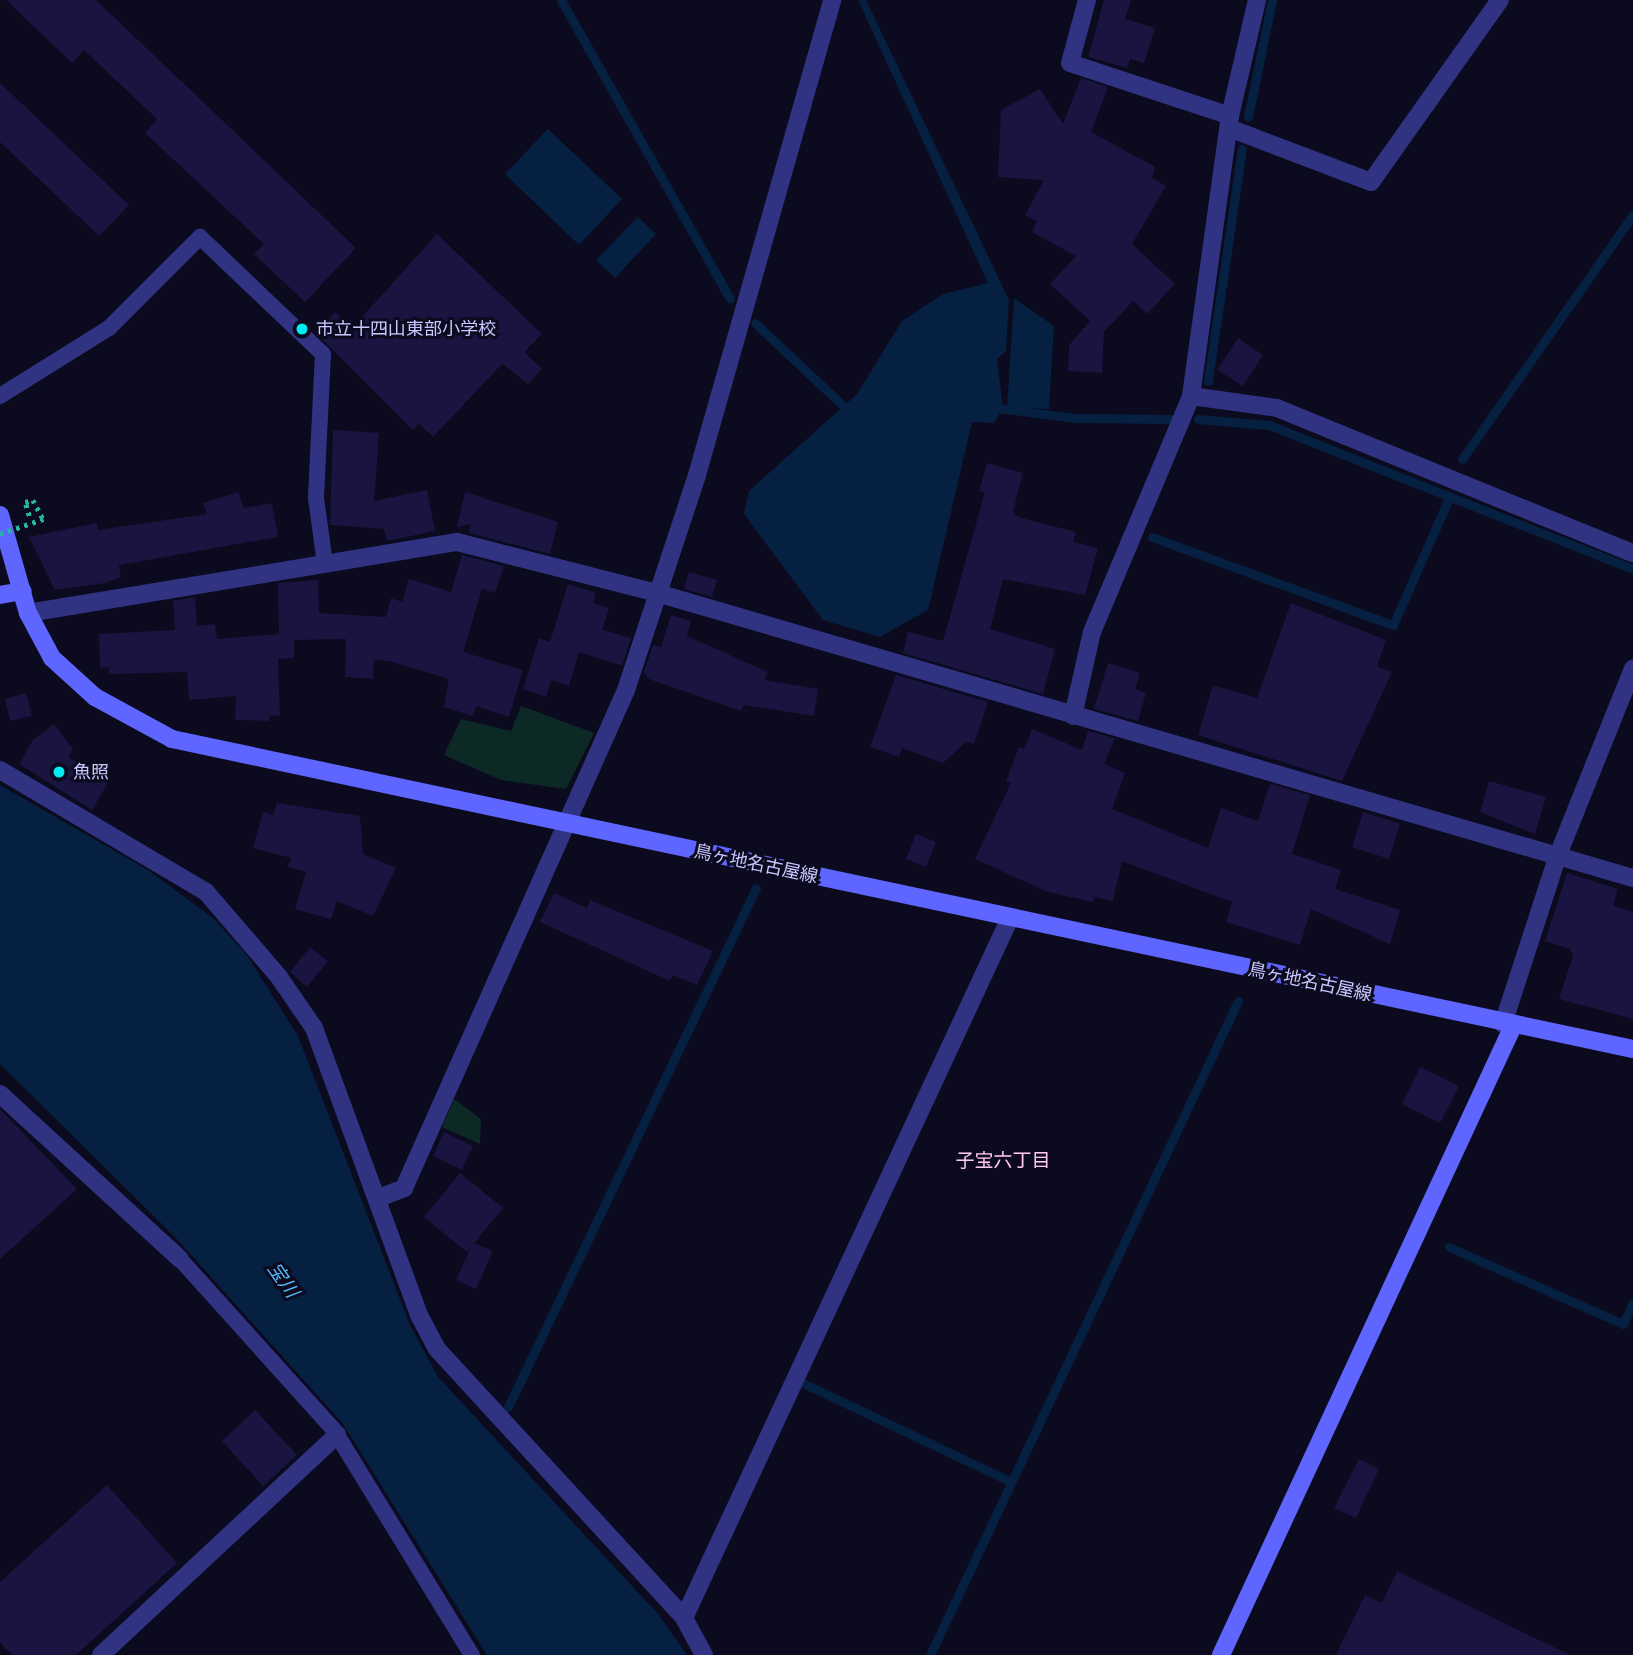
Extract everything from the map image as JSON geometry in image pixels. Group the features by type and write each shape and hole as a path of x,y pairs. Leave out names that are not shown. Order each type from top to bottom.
{"main road":[{"name":"鳥ヶ地名古屋線","path":"0,515 28,613 69,677 172,738 1508,1025 1633,1049"},
{"path":"0,595 23,591"},
{"path":"1221,1655 1508,1025"}],"street":[{"path":"381,1197 404,1188 569,824 626,690 697,475 832,0"},
{"path":"1087,0 1070,63 1229,122 1371,182 1500,0"},
{"path":"1073,716 1093,632 1191,397 1229,122 1257,0"},
{"path":"1191,397 1276,408 1633,553"},
{"path":"28,613 457,542 657,593 1633,878"},
{"path":"1508,1025 1558,855 1633,668"},
{"path":"0,770 206,892 237,924 314,1028 381,1197 420,1317 452,1371 684,1618 704,1655"},
{"path":"684,1618 1010,918"},
{"path":"0,1094 180,1259"},
{"path":"100,1655 337,1435"}],"lane":[{"path":"0,396 109,328 200,237 323,354 316,498 325,564"},
{"path":"180,1259 337,1435 472,1655"}],"path":[{"path":"0,534 43,519 33,500 25,502 29,516"}],"green space":[{"path":"521,706 594,733 566,789 501,780 444,755 461,719 511,731"},
{"path":"454,1099 481,1119 480,1144 442,1127"}],"water":[{"path":"858,0 866,0 1009,300 1006,351 997,359 1003,408 994,423 972,422 928,610 880,637 823,620 744,514 749,491 857,394 902,321 943,294 988,283"},
{"path":"548,129 622,199 579,245 505,174"},
{"path":"638,217 656,234 615,278 596,260"},
{"path":"1014,298 1054,326 1049,409 1007,407"},
{"name":"宝川","path":"0,785 148,870 213,918 246,954 298,1036 410,1325 438,1377 658,1614 687,1655 487,1655 343,1424 176,1238 0,1064"}],"building":[{"path":"6,0 96,0 356,248 305,302 254,254 264,244 145,133 157,119 84,50 72,63"},
{"path":"1104,0 1131,0 1125,19 1155,28 1144,63 1130,59 1127,68 1088,57"},
{"path":"1081,78 1108,87 1091,132 1155,167 1152,178 1166,186 1132,244 1175,284 1147,314 1133,301 1104,332 1102,373 1068,371 1069,345 1090,321 1050,284 1076,256 1032,232 1037,221 1025,215 1044,180 998,177 1001,110 1040,89 1063,124"},
{"path":"0,83 129,205 99,236 0,142"},
{"path":"437,234 542,334 524,352 542,369 528,384 502,364 433,437 419,423 413,430 316,333 335,312 352,328"},
{"path":"1238,338 1263,355 1243,386 1217,370"},
{"path":"333,430 379,433 374,501 427,490 435,531 387,541 384,529 330,525"},
{"path":"987,463 1023,473 1013,511 1018,517 1076,532 1073,542 1098,548 1085,595 1003,579 990,629 1055,649 1043,694 903,653 908,632 943,641 985,492 979,491"},
{"path":"238,492 244,508 272,503 278,537 119,565 121,577 105,583 55,590 29,537 97,523 98,530 207,514 203,503"},
{"path":"465,492 558,522 550,554 469,533 471,524 457,527"},
{"path":"462,555 504,566 495,593 482,589 463,652 523,670 509,717 476,706 473,716 444,707 449,679 389,661 374,660 373,679 345,677 346,639 294,640 294,658 278,659 280,716 270,715 269,721 235,720 236,696 189,700 187,672 109,674 109,667 100,668 99,634 175,630 173,601 195,597 197,626 215,624 217,639 279,634 278,583 318,580 319,613 386,617 391,598 402,602 409,579 451,592"},
{"path":"689,572 717,580 712,597 684,589"},
{"path":"568,584 596,593 593,603 609,608 602,630 631,638 622,666 579,652 569,686 551,680 546,697 523,689 539,638 550,642"},
{"path":"1291,603 1386,640 1377,666 1392,672 1342,781 1198,735 1213,685 1257,698"},
{"path":"671,615 691,621 687,636 768,672 764,680 818,689 814,716 744,705 741,711 649,679 644,672 653,645 661,647"},
{"path":"1108,663 1140,673 1135,689 1146,693 1138,721 1094,709"},
{"path":"896,675 988,702 974,744 966,742 943,763 902,748 899,757 870,747"},
{"path":"26,693 32,716 10,721 5,699"},
{"path":"54,724 73,749 68,757 109,781 92,810 19,764 33,740"},
{"path":"1032,729 1082,750 1088,731 1115,738 1104,764 1125,773 1112,809 1208,848 1221,808 1258,821 1270,784 1310,795 1292,854 1341,870 1335,889 1400,910 1390,944 1311,909 1300,945 1226,922 1232,902 1122,861 1113,901 1094,897 1093,902 1048,892 975,859 1011,783 1006,781 1019,747 1024,749"},
{"path":"1489,781 1546,797 1535,834 1480,812"},
{"path":"277,803 360,816 363,854 396,868 373,916 337,901 331,919 295,909 306,872 288,867 291,858 253,848 263,812 273,815"},
{"path":"1363,812 1400,824 1389,859 1352,847"},
{"path":"916,834 936,842 926,867 906,859"},
{"path":"1567,873 1618,889 1613,906 1633,912 1633,1019 1559,999 1573,956 1570,949 1545,941"},
{"path":"554,893 587,908 590,900 713,951 697,985 673,975 670,981 540,922"},
{"path":"310,947 328,961 307,987 290,972"},
{"path":"1420,1067 1459,1086 1440,1123 1402,1104"},
{"path":"0,1109 77,1189 0,1259"},
{"path":"444,1132 473,1146 462,1170 433,1156"},
{"path":"460,1173 503,1208 474,1243 493,1251 476,1289 456,1280 471,1247 467,1252 424,1217"},
{"path":"255,1410 297,1455 263,1486 222,1441"},
{"path":"1359,1459 1379,1469 1356,1518 1334,1508"},
{"path":"107,1485 177,1563 76,1655 12,1655 0,1642 0,1582"},
{"path":"1397,1571 1570,1655 1336,1655 1365,1595 1382,1603"}],"waterway":[{"path":"561,0 730,299"},
{"path":"1248,117 1272,0"},
{"path":"1208,381 1242,148"},
{"path":"1462,459 1633,215"},
{"path":"755,323 851,413"},
{"path":"990,407 1075,418 1170,419"},
{"path":"1198,419 1269,425 1633,569"},
{"path":"1152,537 1393,625 1450,496"},
{"path":"508,1407 756,888"},
{"path":"930,1655 1238,1001"},
{"path":"1449,1247 1623,1324 1633,1303"},
{"path":"805,1384 1011,1482"}],"place":[{"name":"市立十四山東部小学校","path":"302,329"},
{"name":"魚照","path":"59,772"}],"district":[{"name":"子宝六丁目","path":"1003,1161"}]}
